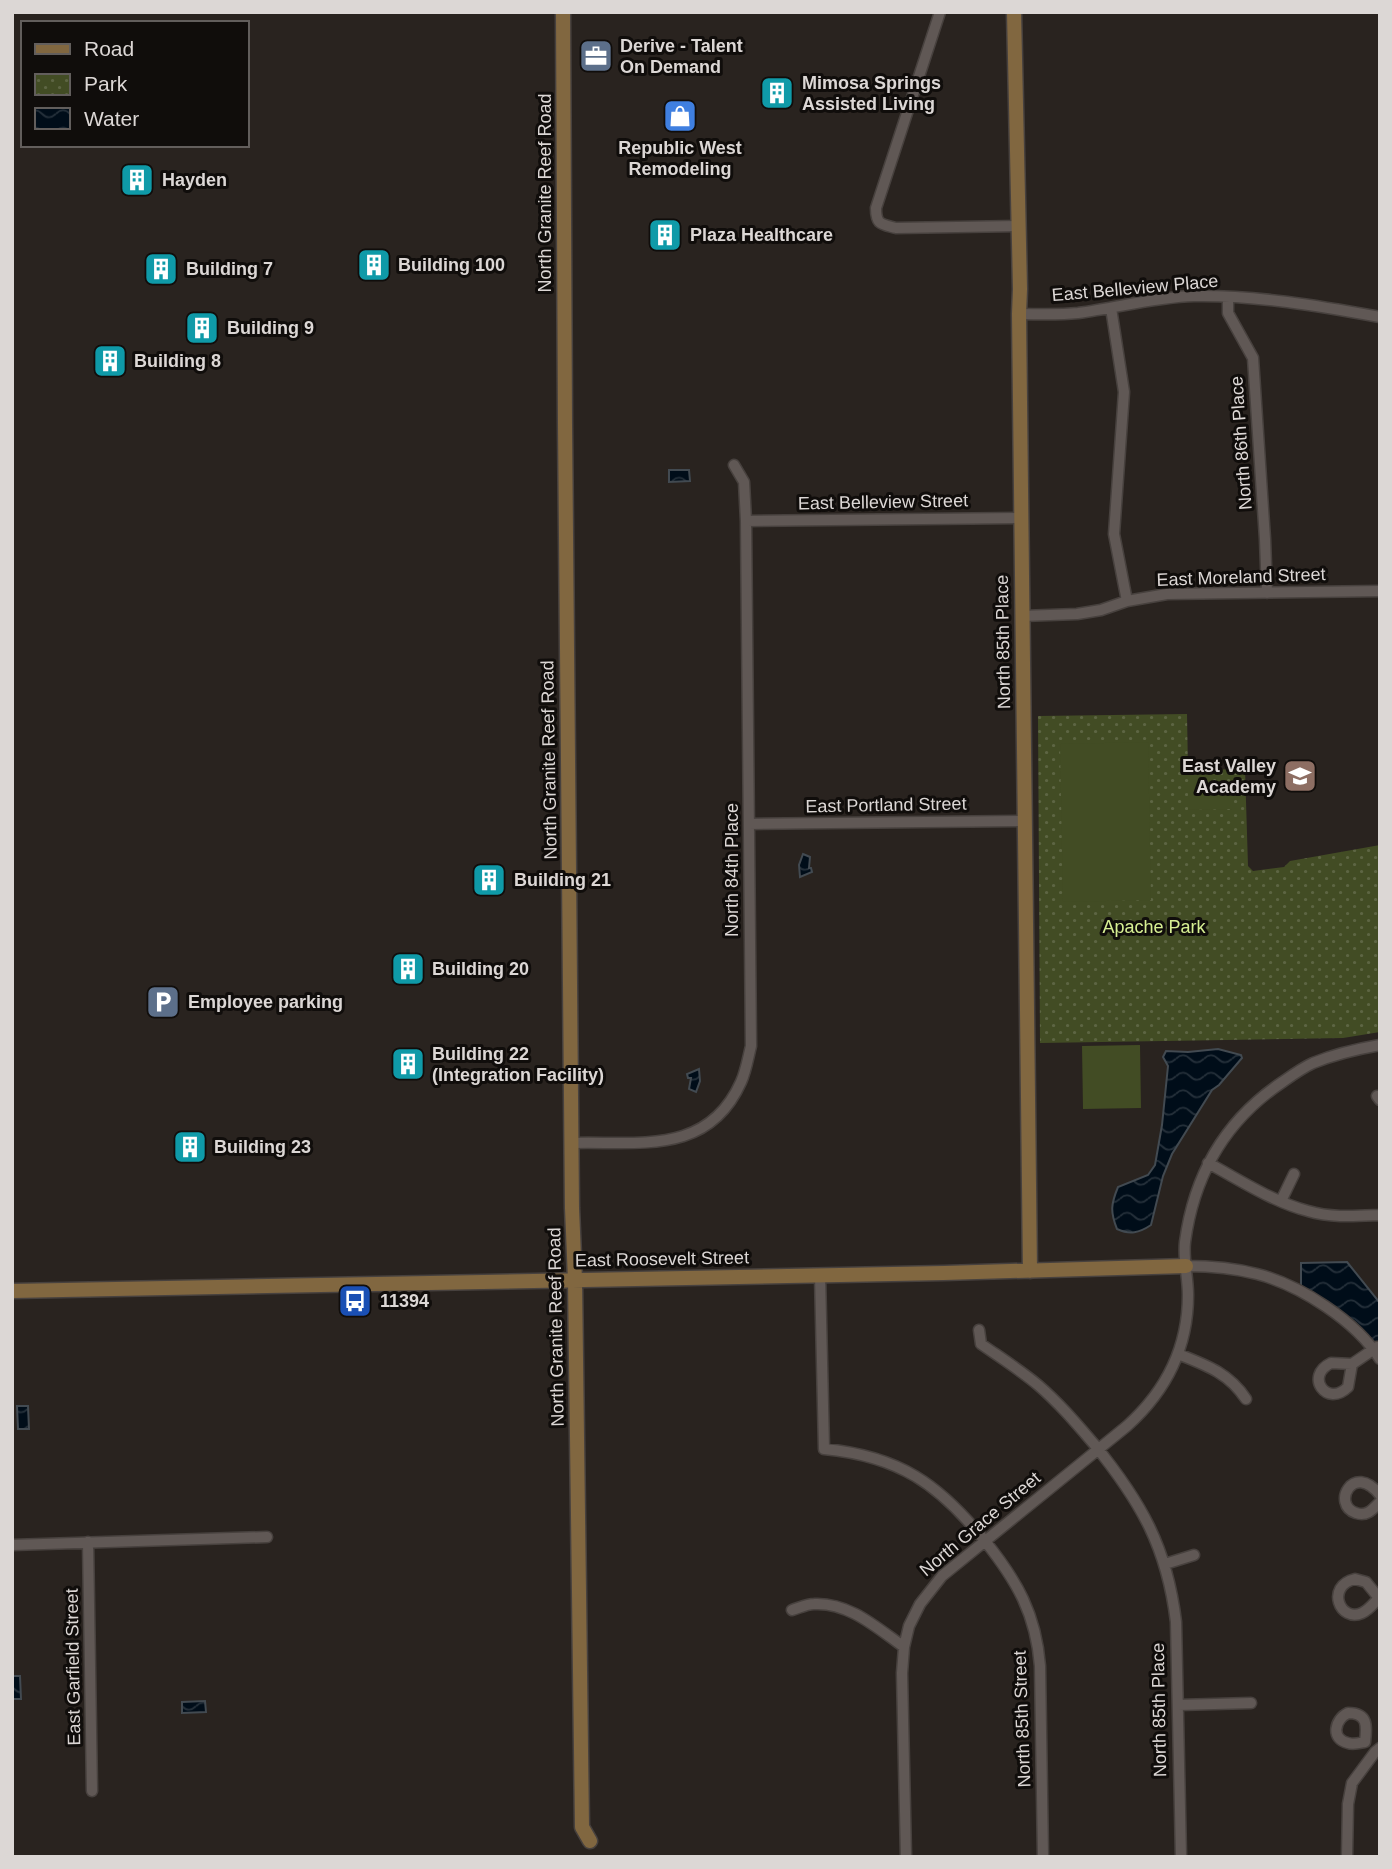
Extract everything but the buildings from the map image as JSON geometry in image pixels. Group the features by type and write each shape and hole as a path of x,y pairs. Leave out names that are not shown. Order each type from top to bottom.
{"street":[{"name":"North Granite Reef Road","path":"563,12 572,1208 582,1827 590,1841"},
{"path":"940,12 876,208 876,218 882,225 896,228 1019,226"},
{"name":"North 85th Place","path":"1014,12 1020,289 1030,1271"},
{"name":"East Belleview Place","path":"1019,314 1077,313 1192,296 1322,307 1380,317"},
{"name":"North 86th Place","path":"1228,297 1228,313 1253,358 1267,593"},
{"path":"1111,307 1124,392 1114,534 1127,601"},
{"name":"North 84th Place","path":"572,1143 662,1141 689,1135 710,1124 729,1104 741,1081 751,1046 746,521 744,482 734,465"},
{"name":"East Belleview Street","path":"746,521 1021,518"},
{"name":"East Moreland Street","path":"1022,617 1077,614 1167,594 1380,591"},
{"name":"East Portland Street","path":"749,824 1024,821"},
{"name":"North Grace Street","path":"906,1857 902,1673 904,1647 914,1615 926,1594 942,1576 1138,1416 1166,1381 1178,1354 1186,1325 1188,1310 1185,1246 1190,1215 1199,1182 1231,1127 1263,1095 1311,1064 1355,1049 1380,1045"},
{"path":"1208,1163 1282,1201 1309,1211 1336,1216 1380,1215"},
{"path":"1282,1201 1294,1174"},
{"path":"1186,1266 1257,1274 1281,1282 1318,1302 1378,1351 1352,1364"},
{"name":"East Roosevelt Street","path":"12,1291 1186,1266"},
{"name":"North 85th Street","path":"821,1275 824,1449 873,1457 919,1478 952,1504 984,1541 1017,1584 1029,1610 1037,1637 1040,1666 1044,1857"},
{"name":"North 85th Place","path":"979,1330 981,1344 1051,1396 1098,1449 1136,1500 1165,1564 1176,1622 1181,1857"},
{"path":"1178,1354 1219,1371 1246,1399"},
{"path":"1380,1495 1369,1483 1359,1482 1349,1487 1345,1497 1351,1511 1361,1514 1372,1511 1380,1502"},
{"path":"12,1545 267,1537"},
{"name":"East Garfield Street","path":"88,1542 92,1791"},
{"path":"1165,1564 1194,1555"},
{"path":"792,1610 812,1604 831,1605 870,1622 904,1647"},
{"path":"1178,1705 1251,1703"},
{"path":"1347,1857 1348,1804 1352,1783 1378,1750 1365,1742"}],"green space":[{"name":"Apache Park","path":"1187,714 1188,770 1245,769 1248,866 1253,871 1284,867 1290,861 1380,845 1380,1032 1343,1038 1040,1043 1038,716"},
{"path":"1148,742 1151,900 1063,902 1060,744"},
{"path":"1188,783 1233,783 1233,809 1188,810"},
{"path":"1140,1045 1141,1108 1083,1109 1082,1046"}],"water":[{"path":"669,470 689,470 690,481 669,482"},
{"path":"803,854 810,857 809,868 812,872 800,877 799,865"},
{"path":"1218,1049 1241,1055 1242,1058 1212,1090 1172,1154 1163,1176 1151,1225 1134,1232 1117,1229 1112,1208 1118,1187 1148,1175 1155,1165 1168,1066 1163,1057 1166,1051"},
{"path":"699,1069 700,1081 696,1092 689,1089 691,1078 688,1078 687,1074"},
{"path":"1347,1262 1380,1303 1380,1359 1374,1349 1301,1293 1301,1263"},
{"path":"17,1406 28,1406 29,1429 18,1429"},
{"path":"12,1676 20,1676 21,1699 12,1699"},
{"path":"205,1701 206,1712 182,1713 182,1702"}],"place":[{"name":"Derive - Talent On Demand","path":"596,56"},
{"name":"Mimosa Springs Assisted Living","path":"777,93"},
{"name":"Republic West Remodeling","path":"680,116"},
{"name":"Hayden","path":"137,180"},
{"name":"Plaza Healthcare","path":"665,235"},
{"name":"Building 100","path":"374,265"},
{"name":"Building 7","path":"161,269"},
{"name":"Building 9","path":"202,328"},
{"name":"Building 8","path":"110,361"},
{"name":"East Valley Academy","path":"1300,776"},
{"name":"Building 21","path":"489,880"},
{"name":"Building 20","path":"408,969"},
{"name":"Employee parking","path":"163,1002"},
{"name":"Building 22 (Integration Facility)","path":"408,1064"},
{"name":"Building 23","path":"190,1147"},
{"name":"11394","path":"355,1301"}]}
